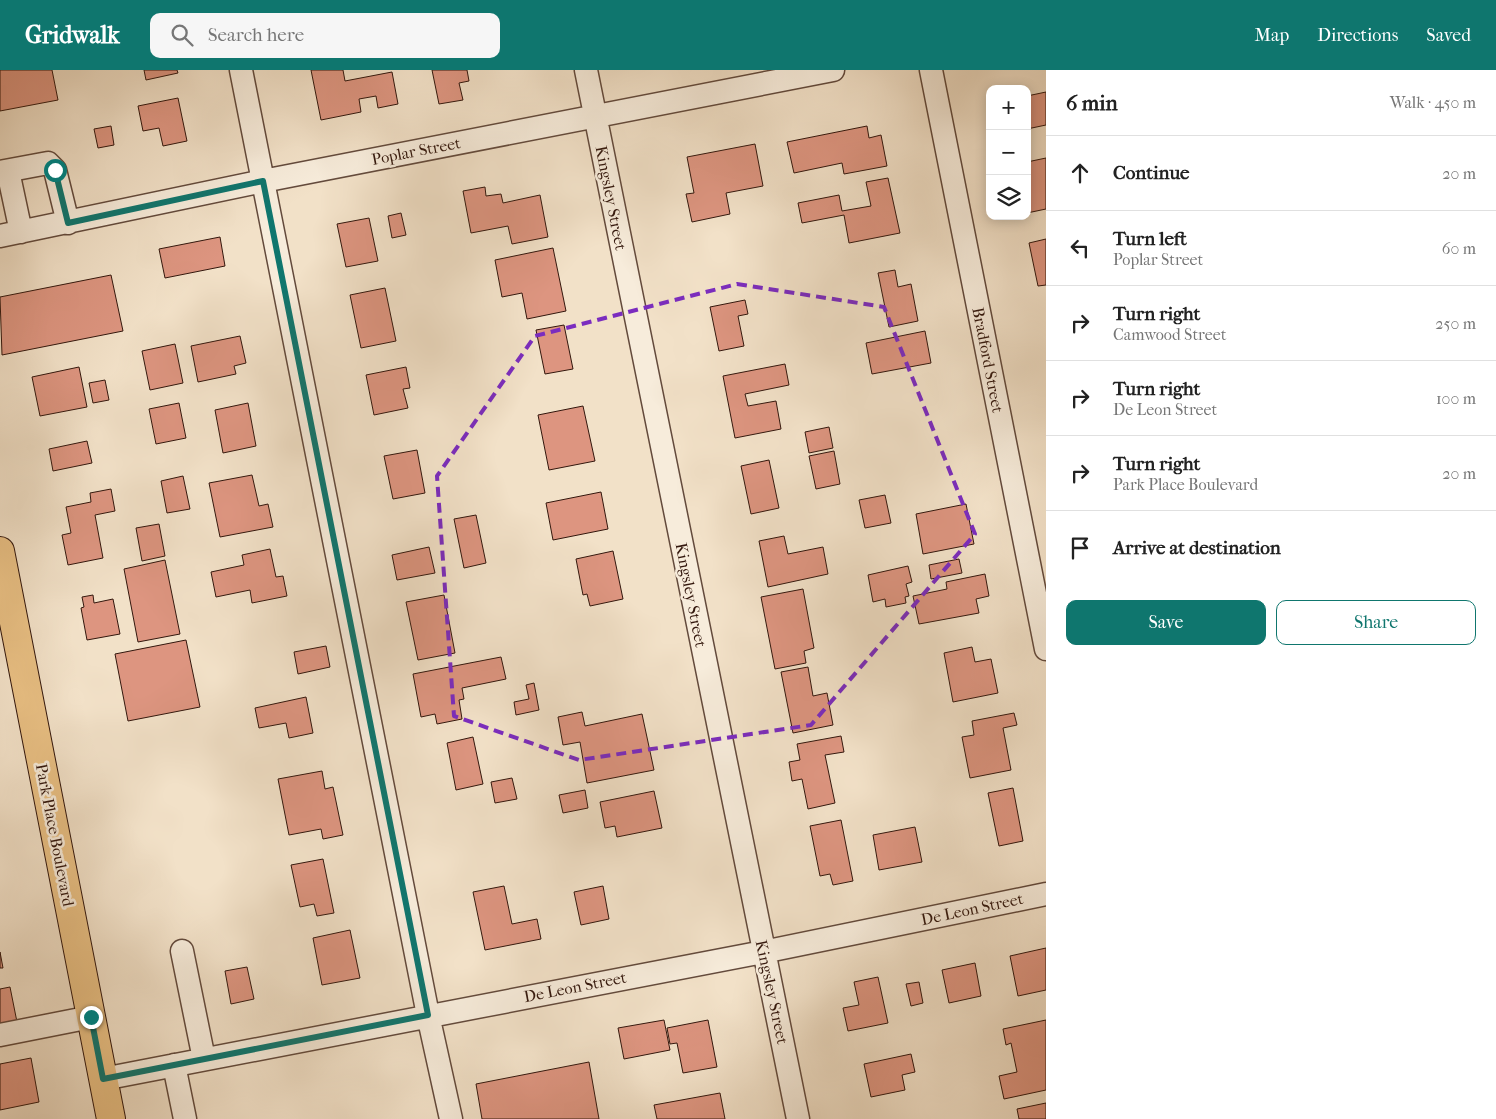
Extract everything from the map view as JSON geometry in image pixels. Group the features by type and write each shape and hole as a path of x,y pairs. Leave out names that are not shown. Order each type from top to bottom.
{"main road":[{"name":"Park Place Boulevard","path":"0,552 111,1119"}],"street":[{"path":"241,70 429,1020 451,1119"},
{"name":"Kingsley Street","path":"586,70 798,1119"},
{"name":"Poplar Street","path":"10,234 263,181 833,70"},
{"name":"Bradford Street","path":"931,70 1046,649"},
{"path":"10,234 4,172 48,163 55,170 68,223"},
{"name":"De Leon Street","path":"103,1079 204,1059 429,1020 1046,894"},
{"path":"182,951 204,1059"},
{"path":"0,1035 91,1017"},
{"path":"174,1065 185,1119"}],"highlighted area":[{"path":"737,284 884,307 975,534 811,725 579,760 454,716 437,476 535,336"}],"building":[{"path":"0,70 52,70 58,100 0,111"},
{"path":"144,70 177,70 178,73 146,80"},
{"path":"311,70 343,70 345,81 392,72 398,104 378,108 376,96 359,99 361,112 321,120"},
{"path":"432,70 467,70 469,81 459,83 463,100 439,104"},
{"path":"1046,92 1046,125 1031,128 1031,95"},
{"path":"178,98 187,141 163,146 159,128 143,131 138,106"},
{"path":"111,126 114,145 98,148 94,129"},
{"path":"867,126 869,138 881,135 887,166 844,174 842,163 794,173 787,142"},
{"path":"755,144 763,186 726,193 730,214 692,222 686,194 694,193 687,157"},
{"path":"1046,158 1046,209 1031,212 1031,175 1031,161"},
{"path":"888,178 900,233 849,243 844,215 802,223 798,203 839,195 842,211 871,206 866,182"},
{"path":"485,187 486,196 501,194 503,203 540,195 548,237 512,244 508,226 471,233 463,191"},
{"path":"401,213 406,235 392,238 388,216"},
{"path":"369,218 378,261 346,267 337,224"},
{"path":"220,237 225,266 165,278 159,249"},
{"path":"1046,239 1046,285 1038,286 1029,243"},
{"path":"553,248 566,311 527,319 522,293 502,297 495,260"},
{"path":"895,270 898,287 911,284 918,321 889,327 878,273"},
{"path":"111,275 123,331 2,355 0,297"},
{"path":"385,288 396,341 361,348 350,295"},
{"path":"745,300 748,314 738,316 744,346 719,351 710,307"},
{"path":"564,325 573,369 545,374 536,330"},
{"path":"925,331 931,363 872,374 866,343"},
{"path":"240,336 246,363 234,366 236,374 198,382 191,346"},
{"path":"175,344 183,383 150,390 142,351"},
{"path":"785,364 789,385 745,394 748,406 776,401 781,429 735,438 723,376"},
{"path":"79,367 87,407 40,416 32,377"},
{"path":"406,367 410,388 403,389 408,408 374,415 366,375"},
{"path":"105,380 109,400 93,403 89,383"},
{"path":"179,403 186,438 156,444 149,409"},
{"path":"248,403 256,446 223,453 215,410"},
{"path":"583,406 595,461 549,470 538,415"},
{"path":"829,427 833,448 809,453 805,432"},
{"path":"87,441 92,463 53,471 49,449"},
{"path":"417,450 425,493 393,499 384,456"},
{"path":"834,451 840,484 816,489 809,456"},
{"path":"769,460 779,508 751,514 741,466"},
{"path":"252,475 259,506 268,504 273,527 220,537 209,483"},
{"path":"183,476 190,509 167,513 161,481"},
{"path":"111,489 115,511 95,515 103,558 68,565 62,535 71,533 66,507 91,502 90,493"},
{"path":"601,492 608,529 553,540 546,503"},
{"path":"885,495 891,523 865,528 859,500"},
{"path":"966,504 974,544 923,554 916,514"},
{"path":"476,515 486,563 464,568 454,519"},
{"path":"159,524 165,556 142,561 136,528"},
{"path":"784,536 788,554 823,547 828,574 768,587 759,541"},
{"path":"429,547 435,573 397,580 392,555"},
{"path":"270,549 276,577 283,576 287,596 252,603 250,590 216,597 211,572 244,565 242,555"},
{"path":"613,551 623,599 590,606 587,594 583,595 576,559"},
{"path":"959,559 962,573 931,579 929,565"},
{"path":"165,560 180,634 138,642 124,569"},
{"path":"908,566 912,582 906,584 909,596 905,597 906,603 886,607 885,599 873,602 868,575"},
{"path":"985,574 989,596 976,599 979,613 919,624 913,596 947,589 946,582"},
{"path":"803,589 814,648 804,651 806,663 775,669 761,597"},
{"path":"93,595 94,603 113,599 120,634 87,640 81,608 84,607 82,597"},
{"path":"444,595 455,653 418,660 406,602"},
{"path":"186,640 200,707 128,721 115,654"},
{"path":"326,646 330,667 298,674 294,652"},
{"path":"972,647 975,662 991,659 998,693 953,702 944,653"},
{"path":"501,657 506,679 462,688 464,699 459,700 462,719 437,724 435,714 421,717 413,674"},
{"path":"808,667 813,696 827,693 833,725 793,733 781,672"},
{"path":"534,683 539,710 516,715 514,702 529,699 526,685"},
{"path":"306,697 313,733 289,738 286,723 259,728 255,708"},
{"path":"582,712 585,726 642,714 654,770 587,783 580,742 563,745 558,717"},
{"path":"1014,713 1017,725 1003,728 1011,770 970,778 962,737 974,735 972,721"},
{"path":"841,736 844,752 825,755 835,803 808,809 802,779 792,781 789,762 800,760 797,744"},
{"path":"473,737 483,784 456,790 447,743"},
{"path":"322,771 325,789 333,787 343,835 323,839 321,829 289,835 278,779"},
{"path":"512,778 517,799 495,803 491,782"},
{"path":"1013,788 1023,841 999,846 988,793"},
{"path":"585,790 588,808 563,813 559,795"},
{"path":"654,791 662,828 617,837 615,826 605,828 600,802"},
{"path":"841,820 853,881 833,885 830,874 820,876 810,826"},
{"path":"915,827 922,862 879,870 873,835"},
{"path":"323,859 334,913 317,916 314,904 300,907 291,865"},
{"path":"504,886 512,924 537,919 541,939 485,950 473,892"},
{"path":"603,886 609,919 581,925 574,892"},
{"path":"350,930 360,978 322,985 313,938"},
{"path":"1046,948 1046,990 1018,996 1010,956"},
{"path":"0,952 3,968 0,968"},
{"path":"975,963 981,996 949,1003 942,970"},
{"path":"247,967 254,999 231,1004 225,971"},
{"path":"878,977 888,1023 848,1031 843,1008 859,1005 854,982"},
{"path":"919,982 923,1003 911,1006 906,984"},
{"path":"10,987 18,1027 0,1030 0,989"},
{"path":"664,1020 670,1050 624,1059 618,1028"},
{"path":"708,1020 717,1067 683,1073 677,1043 670,1044 667,1028"},
{"path":"1046,1020 1046,1090 1004,1099 999,1076 1017,1072 1011,1043 1006,1045 1003,1029"},
{"path":"911,1054 915,1072 902,1075 905,1090 871,1097 864,1064"},
{"path":"31,1058 39,1102 0,1110 0,1064"},
{"path":"589,1062 599,1119 482,1119 476,1084"},
{"path":"720,1093 725,1119 657,1119 654,1105"},
{"path":"1046,1103 1046,1119 1019,1119 1017,1109"}],"route":[{"path":"55,170 68,223 263,181 428,1015 103,1079 91,1017"}]}
